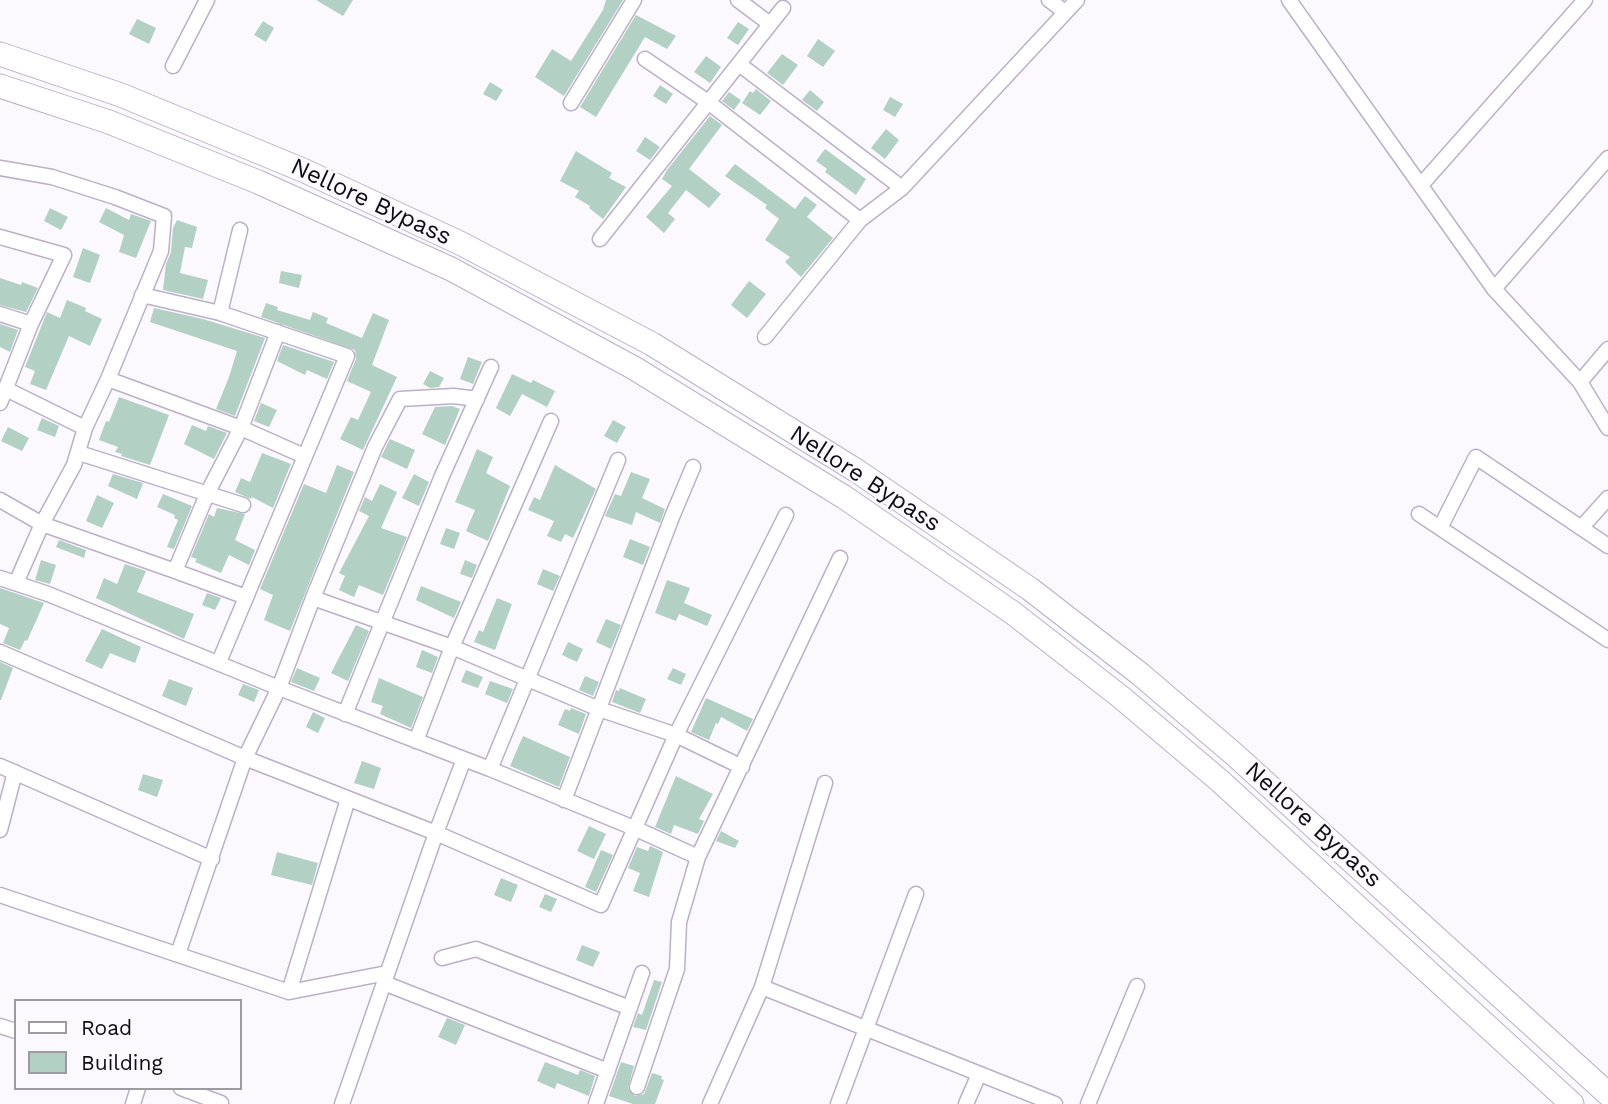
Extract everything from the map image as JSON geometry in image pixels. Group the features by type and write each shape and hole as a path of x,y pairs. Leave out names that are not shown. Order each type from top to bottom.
{"highway":[{"name":"Nellore Bypass","path":"0,54 121,95 305,171 460,243 652,344 857,471 1030,589 1140,674 1245,764 1608,1094"},
{"name":"Nellore Bypass","path":"0,86 109,122 246,177 451,269 634,368 844,497 1013,613 1122,698 1220,781 1572,1104"}],"street":[{"path":"173,66 207,0"},
{"path":"571,103 634,0"},
{"path":"738,0 770,24"},
{"path":"1049,0 1065,12"},
{"path":"765,337 860,220 902,188 1077,0"},
{"path":"1289,0 1494,289 1580,382 1608,428"},
{"path":"1421,185 1586,0"},
{"path":"600,239 783,8"},
{"path":"645,59 708,102 860,220"},
{"path":"739,64 902,188"},
{"path":"1494,289 1608,158"},
{"path":"0,168 52,177 163,216 161,251 108,380 85,428 79,453 42,524 16,583"},
{"path":"220,313 240,230"},
{"path":"0,237 64,255 31,324 3,396 85,428"},
{"path":"142,295 220,313 347,356 219,662"},
{"path":"0,314 31,324"},
{"path":"175,570 208,492 241,428 278,332"},
{"path":"1580,382 1608,349"},
{"path":"345,714 442,475 491,367"},
{"path":"108,380 241,428 304,456"},
{"path":"178,954 245,758 279,688 375,447 400,399 454,396 477,399"},
{"path":"416,741 452,647 551,421"},
{"path":"79,453 243,505"},
{"path":"1440,528 1476,457 1608,546"},
{"path":"490,769 618,460"},
{"path":"564,800 693,467"},
{"path":"1581,528 1608,498"},
{"path":"0,500 42,524 246,597"},
{"path":"1419,514 1608,640"},
{"path":"0,652 245,758 436,833 601,905 676,735 786,515"},
{"path":"637,1087 677,969 679,922 698,858 839,558"},
{"path":"0,578 48,594 279,688 490,769 634,828 698,858"},
{"path":"313,598 452,647 599,709 676,735 742,767"},
{"path":"342,1104 464,760"},
{"path":"0,766 212,859"},
{"path":"0,830 15,772"},
{"path":"710,1104 762,987 825,783"},
{"path":"289,992 348,799"},
{"path":"838,1104 916,894"},
{"path":"0,895 289,992 386,978 608,1071"},
{"path":"442,958 476,949 630,1008"},
{"path":"596,1104 642,973"},
{"path":"1088,1104 1137,986"},
{"path":"762,987 1055,1104"},
{"path":"966,1104 979,1074"},
{"path":"186,1090 221,1103"}],"building":[{"path":"316,0 353,0 343,16"},
{"path":"606,0 623,0 564,96 535,77 552,49 571,61 603,10"},
{"path":"636,15 676,36 667,49 645,37 596,117 580,107"},
{"path":"137,19 156,28 149,44 129,34"},
{"path":"263,21 274,28 266,42 254,35"},
{"path":"738,22 749,29 738,45 727,38"},
{"path":"818,39 835,51 823,67 807,56"},
{"path":"782,54 798,65 783,85 767,73"},
{"path":"706,56 721,67 710,83 694,72"},
{"path":"490,82 503,90 496,101 483,94"},
{"path":"660,85 673,94 666,104 653,96"},
{"path":"756,89 771,101 760,115 742,103 750,91 753,93"},
{"path":"810,90 824,102 817,111 802,100"},
{"path":"729,92 741,100 734,110 722,101"},
{"path":"890,97 903,104 895,117 883,110"},
{"path":"710,116 722,125 689,169 721,194 709,208 686,190 668,213 675,219 664,233 646,217 672,186 662,179 667,170"},
{"path":"886,129 899,140 885,159 871,148"},
{"path":"645,137 660,147 650,160 636,151"},
{"path":"825,149 866,179 856,195 825,172 827,169 816,161"},
{"path":"576,151 612,173 609,178 626,187 603,219 589,208 590,206 575,197 579,191 560,181"},
{"path":"735,164 795,209 805,196 817,205 807,217 833,238 801,277 785,262 790,257 765,240 779,219 765,208 767,205 725,176"},
{"path":"50,208 68,217 61,230 44,221"},
{"path":"106,208 129,220 131,214 151,221 136,258 119,252 124,235 99,222"},
{"path":"177,220 197,227 192,248 185,247 180,273 208,280 203,299 163,290 173,228"},
{"path":"83,248 100,255 90,283 73,277"},
{"path":"281,271 302,275 299,288 279,283"},
{"path":"0,278 38,288 26,312 0,305"},
{"path":"749,281 766,294 747,318 731,305"},
{"path":"67,300 102,319 90,346 69,336 46,390 30,384 35,371 25,367 47,312 60,318"},
{"path":"266,303 278,307 277,310 310,320 313,312 328,318 326,323 362,338 373,313 389,320 372,365 397,377 363,450 340,439 351,417 358,420 371,392 347,381 356,359 355,350 261,317"},
{"path":"154,308 203,319 265,338 235,416 216,409 237,351 150,322"},
{"path":"0,324 18,330 10,352 0,347"},
{"path":"283,345 334,362 327,379 307,370 305,375 277,361"},
{"path":"468,357 482,362 473,384 460,379"},
{"path":"430,371 444,378 439,387 430,388 423,384"},
{"path":"512,374 531,383 533,380 555,391 547,407 522,394 510,416 496,408"},
{"path":"119,397 169,415 150,465 121,456 122,454 115,452 118,447 99,440"},
{"path":"261,403 277,410 269,427 254,421"},
{"path":"452,406 460,409 445,445 422,434 435,407"},
{"path":"42,418 59,426 55,437 37,430"},
{"path":"613,420 626,427 617,443 604,436"},
{"path":"192,425 206,431 208,426 227,433 214,459 184,444"},
{"path":"8,427 29,438 22,451 1,441"},
{"path":"390,439 415,450 407,469 381,457"},
{"path":"477,449 493,457 486,473 510,486 488,541 466,531 475,510 455,502"},
{"path":"262,453 291,464 273,508 235,492 241,478 250,482"},
{"path":"337,465 354,472 290,631 264,620 273,595 260,589 304,484 326,493"},
{"path":"555,465 596,489 573,538 565,534 561,542 547,536 554,521 528,510 534,497 540,500"},
{"path":"631,472 650,479 642,498 665,509 660,523 636,512 632,525 605,516 615,494 621,496"},
{"path":"113,474 143,483 137,499 108,486"},
{"path":"414,474 429,482 419,506 402,498"},
{"path":"380,484 397,492 381,528 407,537 383,595 359,585 354,597 339,590 345,576 339,573 369,516 359,511 365,497 372,501"},
{"path":"163,494 192,506 174,549 167,547 178,520 174,518 175,515 157,507"},
{"path":"97,495 114,503 102,528 86,521"},
{"path":"217,508 245,514 235,540 255,550 249,565 229,555 221,573 195,562 197,559 191,557 209,514 214,517"},
{"path":"446,528 460,533 454,549 440,544"},
{"path":"630,539 650,547 643,565 623,557"},
{"path":"59,540 86,550 84,558 56,547"},
{"path":"41,560 56,565 50,584 35,580"},
{"path":"465,560 477,565 472,578 460,574"},
{"path":"125,564 146,571 137,592 194,614 184,639 96,598 104,578 117,584"},
{"path":"543,569 560,576 553,591 537,584"},
{"path":"667,580 690,588 684,603 712,615 707,626 679,614 676,621 655,613"},
{"path":"421,586 461,602 454,618 416,600"},
{"path":"0,588 44,603 27,641 25,640 20,650 3,643 9,628 0,624"},
{"path":"207,593 221,598 215,610 202,605"},
{"path":"497,598 512,604 495,650 474,642 479,630 483,632"},
{"path":"606,619 621,625 611,649 596,642"},
{"path":"356,625 369,631 348,681 331,673"},
{"path":"102,629 141,647 135,663 110,653 102,669 85,661"},
{"path":"568,642 583,649 577,662 562,655"},
{"path":"422,650 438,657 432,673 416,667"},
{"path":"0,662 13,668 1,700 0,700"},
{"path":"297,668 320,678 314,691 291,682"},
{"path":"673,668 686,674 681,685 667,679"},
{"path":"466,670 483,677 478,688 461,682"},
{"path":"585,676 599,682 593,696 579,690"},
{"path":"379,678 423,697 411,728 380,714 383,706 371,702"},
{"path":"169,679 193,688 186,706 162,696"},
{"path":"490,681 513,689 507,703 485,694"},
{"path":"243,684 259,690 254,702 238,695"},
{"path":"620,688 646,699 640,713 612,702 616,690 619,691"},
{"path":"706,698 753,719 747,731 721,717 709,740 691,732"},
{"path":"571,708 586,714 579,734 558,725 565,709 570,711"},
{"path":"313,712 325,718 318,733 306,727"},
{"path":"523,736 570,757 559,787 510,766"},
{"path":"362,761 381,768 374,789 354,783"},
{"path":"143,774 163,780 157,797 138,790"},
{"path":"676,776 713,794 699,819 704,821 698,834 674,825 671,834 655,827"},
{"path":"589,826 606,834 594,859 577,851"},
{"path":"721,831 739,841 735,848 716,841"},
{"path":"650,846 663,852 649,897 633,891 640,873 628,868 637,847 648,851"},
{"path":"601,850 613,855 596,892 585,887"},
{"path":"277,852 318,863 312,885 271,875"},
{"path":"501,878 518,885 511,902 494,895"},
{"path":"545,894 557,899 551,912 539,907"},
{"path":"582,945 600,952 593,967 576,960"},
{"path":"654,980 662,982 646,1030 633,1027 638,1013 642,1015"},
{"path":"447,1018 465,1025 456,1045 438,1037"},
{"path":"545,1062 578,1075 580,1070 595,1076 589,1096 557,1083 555,1089 537,1081"},
{"path":"621,1062 634,1066 628,1088 635,1096 644,1094 652,1073 662,1076 661,1079 664,1080 655,1104 633,1104 609,1096"}]}
